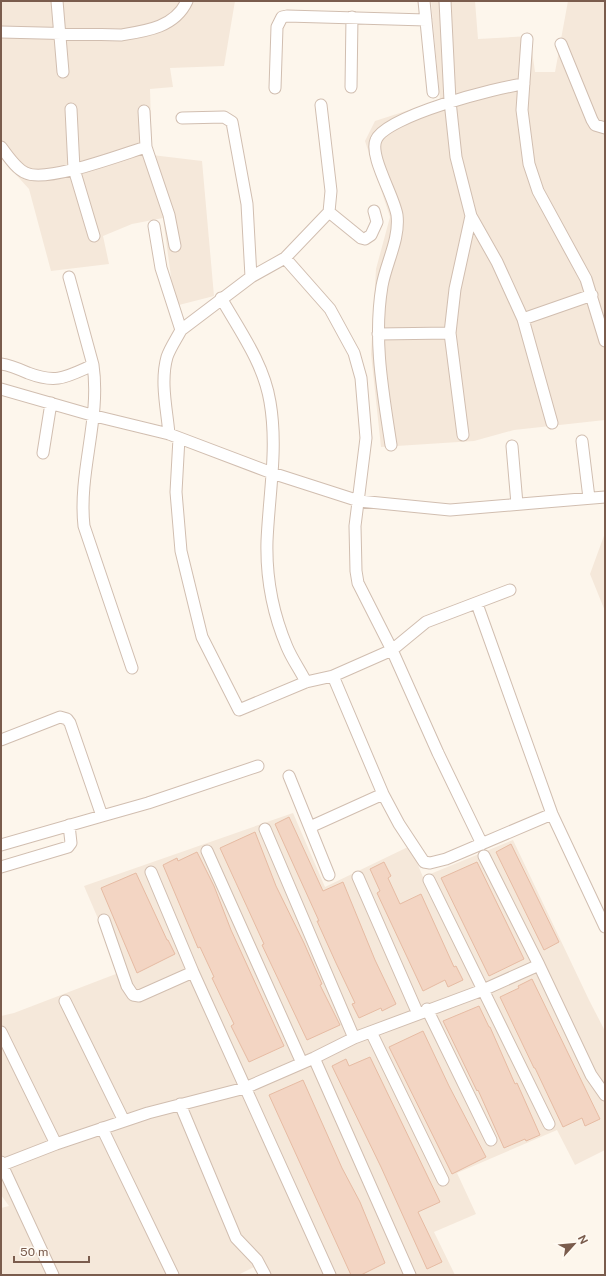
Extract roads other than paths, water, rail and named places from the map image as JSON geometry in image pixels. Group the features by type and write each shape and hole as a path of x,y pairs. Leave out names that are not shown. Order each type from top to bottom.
{"street":[{"path":"57,1 63,72"},
{"path":"1,32 59,32 121,35 165,24 176,17 187,1"},
{"path":"424,1 433,92"},
{"path":"445,1 450,101 456,157 471,216 490,249 523,319 552,423"},
{"path":"276,88 277,27 282,17 352,17 426,20"},
{"path":"351,87 352,17"},
{"path":"527,39 522,110 529,164 538,190 586,279 605,341"},
{"path":"561,44 592,120 595,125 605,128"},
{"path":"391,446 379,361 378,334 382,285 397,222 394,204 374,147 376,139 387,128 450,101 507,86 524,84"},
{"path":"321,105 331,191 329,212 285,258 251,277 221,298 181,330 167,357 164,386 174,436 176,492 181,552 202,637 239,710 306,682 333,676 392,650 426,622 477,604 510,590"},
{"path":"71,109 74,169 94,236"},
{"path":"144,111 146,147 169,215 175,246"},
{"path":"182,118 224,117 232,122 247,204 251,277"},
{"path":"1,147 17,167 29,174 36,175 74,169 146,147"},
{"path":"329,212 361,238 365,239 371,236 377,222 374,211"},
{"path":"463,435 450,333 454,290 471,216"},
{"path":"154,226 161,268 181,330"},
{"path":"464,249 470,244 479,243 490,249"},
{"path":"285,258 330,309 355,356 361,378 366,438 356,526 356,571 358,583 392,650 438,753 482,844"},
{"path":"68,277 93,365 95,378 95,416 81,502 84,526 132,668"},
{"path":"523,319 592,295"},
{"path":"221,298 252,351 265,377 273,426 272,473 267,541 269,576 275,609 287,647 306,682"},
{"path":"378,334 450,333"},
{"path":"1,364 44,378 55,380 93,365"},
{"path":"1,389 95,416 174,436 272,473 359,501 450,510 605,497"},
{"path":"44,453 51,403"},
{"path":"582,441 589,498"},
{"path":"512,446 517,504"},
{"path":"477,604 552,814 605,927"},
{"path":"333,676 383,794 399,824 424,862 430,863 446,859 552,814"},
{"path":"1,740 60,717 67,719 70,723 102,816"},
{"path":"1,845 148,803 258,766"},
{"path":"289,776 329,876"},
{"path":"310,827 383,794"},
{"path":"1,867 68,847 71,843 69,825"},
{"path":"266,829 354,1038"},
{"path":"207,851 302,1063"},
{"path":"484,856 539,965 591,1075 605,1095"},
{"path":"151,872 193,972 330,1275"},
{"path":"358,877 422,1011 491,1140"},
{"path":"429,880 549,1124"},
{"path":"104,920 127,986 133,995 139,996 193,972"},
{"path":"53,1275 2,1164 124,1121 180,1104 245,1088 314,1058 354,1038 422,1011 483,990 539,965"},
{"path":"65,1001 124,1121"},
{"path":"1,1032 56,1144"},
{"path":"371,1032 443,1180"},
{"path":"314,1058 410,1275"},
{"path":"180,1104 236,1238 257,1260 265,1275"},
{"path":"102,1128 173,1275"}]}
